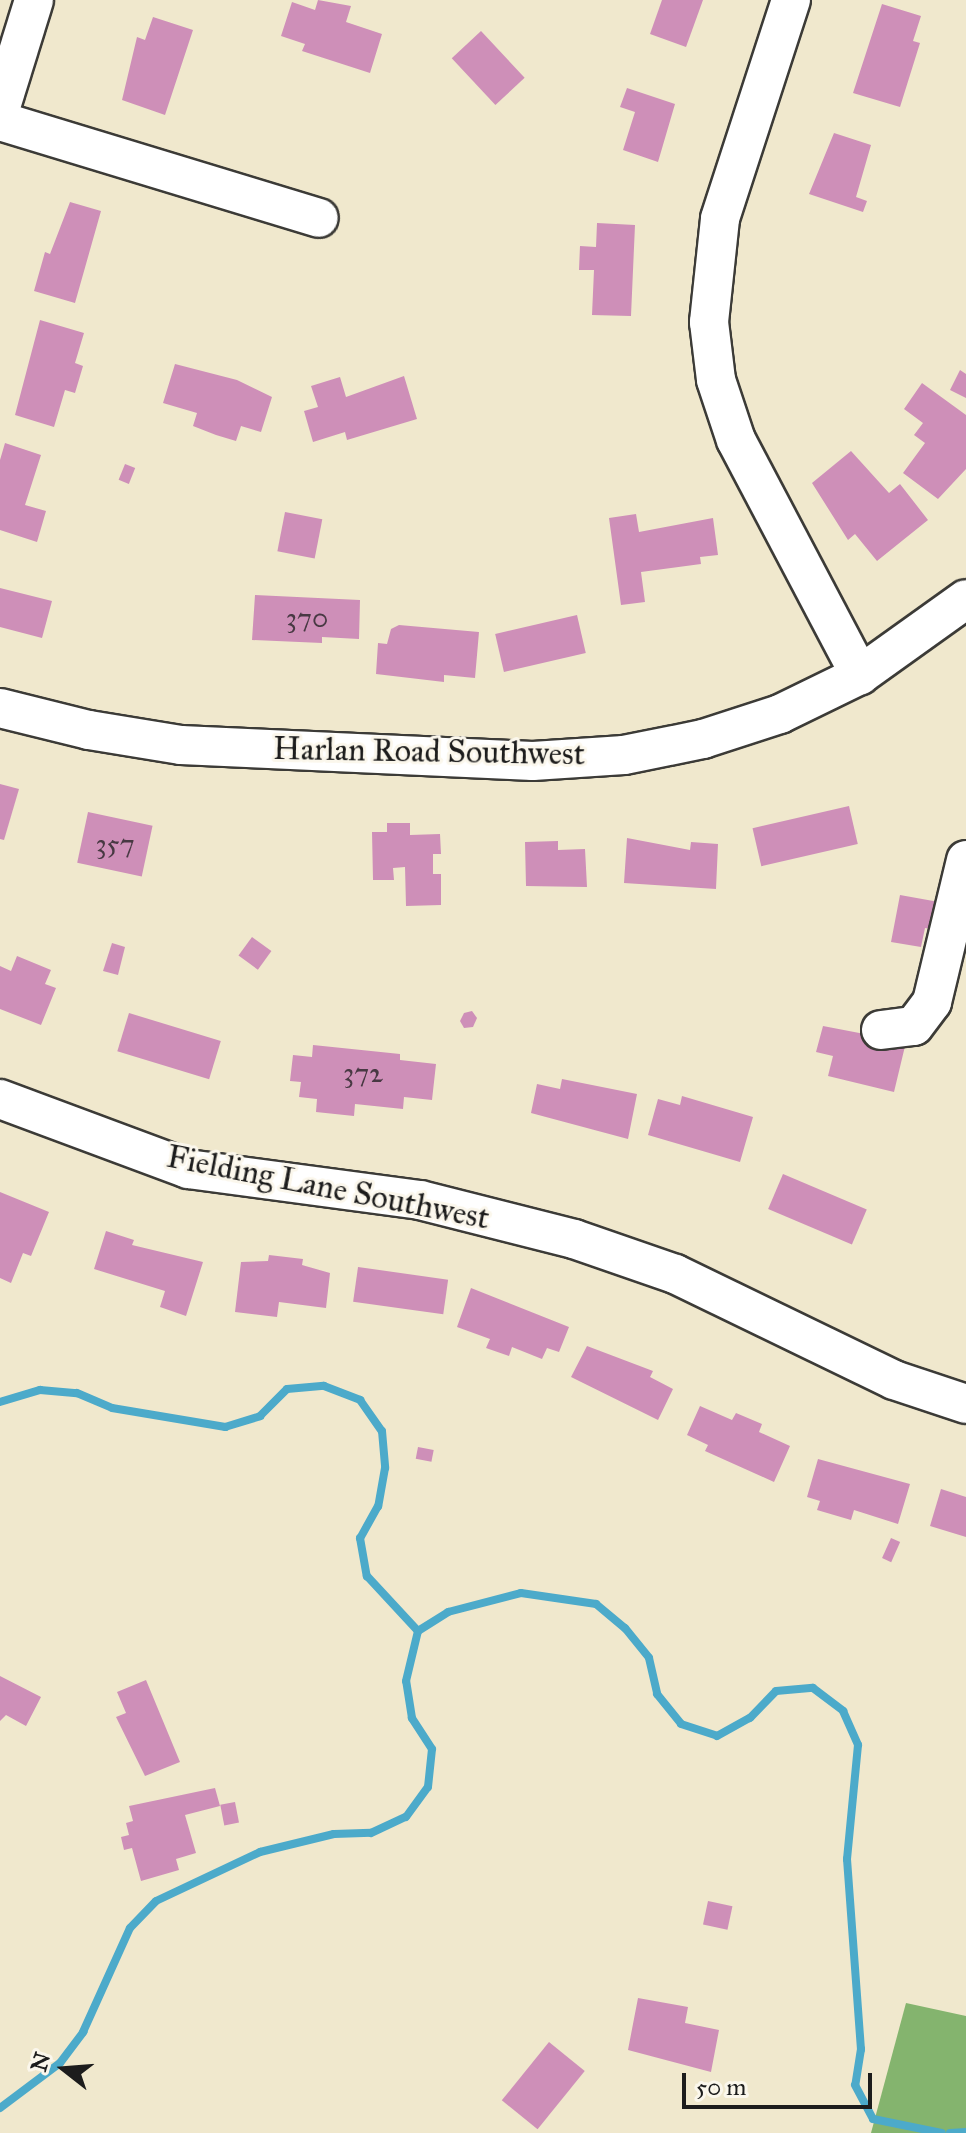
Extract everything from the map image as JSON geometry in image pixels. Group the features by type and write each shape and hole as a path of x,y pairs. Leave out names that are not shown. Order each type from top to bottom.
{"street":[{"path":"0,110 34,0"},
{"path":"791,0 720,219 709,322 716,380 736,440 860,675"},
{"path":"0,121 319,218"},
{"name":"Harlan Road Southwest","path":"0,708 89,730 181,745 533,761 624,755 703,739 780,714 860,675 930,630 966,599"},
{"path":"881,1030 914,1026 932,1002 966,860"},
{"name":"Fielding Lane Southwest","path":"0,1099 188,1169 420,1200 574,1239 675,1274 894,1380 966,1404"}],"green space":[{"path":"906,2003 966,2016 966,2133 871,2133"}],"building":[{"path":"318,0 351,6 346,22 382,34 370,73 302,51 305,44 281,36 292,2 315,10"},
{"path":"662,0 703,0 686,47 650,34"},
{"path":"882,4 921,16 913,41 920,43 900,107 853,93"},
{"path":"153,17 193,30 165,115 122,100 137,37 145,40"},
{"path":"481,31 525,78 495,105 452,58"},
{"path":"627,88 675,104 658,162 623,150 635,112 620,107"},
{"path":"834,133 871,145 856,197 867,201 863,212 809,194"},
{"path":"70,202 101,211 75,303 34,291 45,252 50,254"},
{"path":"597,223 635,225 631,316 592,315 594,270 579,270 580,246 596,247"},
{"path":"40,320 84,333 75,363 83,366 75,393 65,390 54,427 15,415"},
{"path":"175,364 237,380 272,397 261,432 241,426 236,441 193,426 197,413 163,403"},
{"path":"960,370 966,374 966,398 950,390"},
{"path":"404,376 417,419 347,440 345,432 313,442 304,411 318,407 311,386 340,377 346,397"},
{"path":"922,383 966,415 966,469 938,499 903,473 925,443 914,435 923,423 904,409"},
{"path":"5,443 41,455 25,505 46,511 37,542 0,530 0,460"},
{"path":"851,451 889,493 900,484 928,520 877,561 855,534 848,540 812,483"},
{"path":"125,464 135,468 129,484 119,480"},
{"path":"285,512 322,519 315,559 277,551"},
{"path":"636,514 639,532 713,518 718,555 700,557 701,564 641,572 645,602 621,605 609,518"},
{"path":"0,588 52,601 42,638 0,627"},
{"path":"255,595 360,600 359,639 322,637 322,643 252,640"},
{"path":"577,615 586,653 504,672 495,634"},
{"path":"399,625 479,632 475,678 444,675 444,682 376,674 378,643 387,644 391,629"},
{"path":"0,784 19,789 4,840 0,839"},
{"path":"849,806 858,844 761,866 753,828"},
{"path":"88,812 153,826 142,877 77,863"},
{"path":"387,823 410,823 410,835 440,834 441,854 433,854 433,874 441,874 441,905 406,906 405,867 393,868 394,880 373,880 372,832 387,832"},
{"path":"627,838 690,850 691,842 718,844 716,889 624,883"},
{"path":"558,841 558,850 585,849 587,887 526,886 525,842"},
{"path":"900,895 950,904 931,929 925,928 921,947 891,942"},
{"path":"252,937 271,951 258,970 238,956"},
{"path":"112,943 125,947 118,975 103,971"},
{"path":"17,956 51,970 45,984 56,988 41,1025 0,1009 0,966 11,971"},
{"path":"472,1011 477,1018 473,1027 464,1028 460,1021 464,1013"},
{"path":"129,1013 221,1041 209,1079 117,1051"},
{"path":"823,1026 906,1042 894,1092 828,1076 833,1056 816,1052"},
{"path":"313,1045 400,1054 400,1060 436,1064 432,1100 404,1097 403,1109 355,1104 354,1116 316,1112 317,1099 299,1097 301,1082 290,1081 293,1055 312,1057"},
{"path":"562,1079 637,1094 628,1139 531,1113 537,1084 560,1089"},
{"path":"682,1096 753,1117 740,1162 648,1135 658,1099 680,1105"},
{"path":"783,1174 867,1210 852,1245 768,1209"},
{"path":"0,1192 49,1212 31,1256 23,1253 11,1283 0,1278"},
{"path":"106,1231 134,1240 132,1245 203,1262 186,1316 160,1307 165,1291 94,1269"},
{"path":"269,1255 303,1259 302,1265 330,1273 326,1308 279,1302 277,1317 235,1312 241,1262 268,1261"},
{"path":"358,1267 448,1280 443,1314 353,1302"},
{"path":"471,1288 569,1327 559,1352 547,1348 542,1359 512,1347 509,1356 486,1348 490,1339 457,1327"},
{"path":"587,1346 653,1371 650,1377 673,1389 658,1420 571,1377"},
{"path":"700,1406 732,1420 736,1413 762,1424 759,1432 790,1446 774,1482 705,1451 708,1445 687,1435"},
{"path":"418,1447 434,1450 431,1462 416,1459"},
{"path":"818,1459 910,1484 898,1524 854,1510 851,1520 817,1510 820,1501 807,1497"},
{"path":"941,1489 966,1497 966,1537 930,1526"},
{"path":"891,1538 900,1542 891,1562 882,1558"},
{"path":"0,1676 41,1697 26,1726 6,1715 0,1721"},
{"path":"146,1680 180,1762 145,1776 116,1717 126,1713 117,1692"},
{"path":"215,1788 220,1806 185,1815 196,1853 176,1859 179,1870 141,1881 132,1848 124,1850 121,1837 129,1835 126,1823 133,1821 129,1806"},
{"path":"235,1802 239,1823 224,1825 220,1805"},
{"path":"708,1901 732,1906 727,1930 703,1924"},
{"path":"638,1998 688,2007 685,2023 719,2030 711,2072 628,2050"},
{"path":"549,2042 585,2071 538,2129 502,2100"}],"waterway":[{"path":"0,1402 40,1390 77,1393 112,1408 225,1427 260,1416 287,1389 324,1386 360,1400 382,1431 385,1468 378,1506 360,1538 367,1576 418,1631"},
{"path":"0,2108 60,2063 83,2032 130,1928 156,1901 260,1852 334,1834 371,1833 406,1817 428,1787 432,1749 412,1718 406,1681 418,1631 448,1612 521,1593 596,1604 625,1628 649,1658 657,1694 681,1724 717,1736 750,1718 776,1691 813,1688 843,1711 858,1745 847,1859 861,2049 855,2085 873,2119 942,2133"},
{"path":"950,2133 966,2132"}]}
